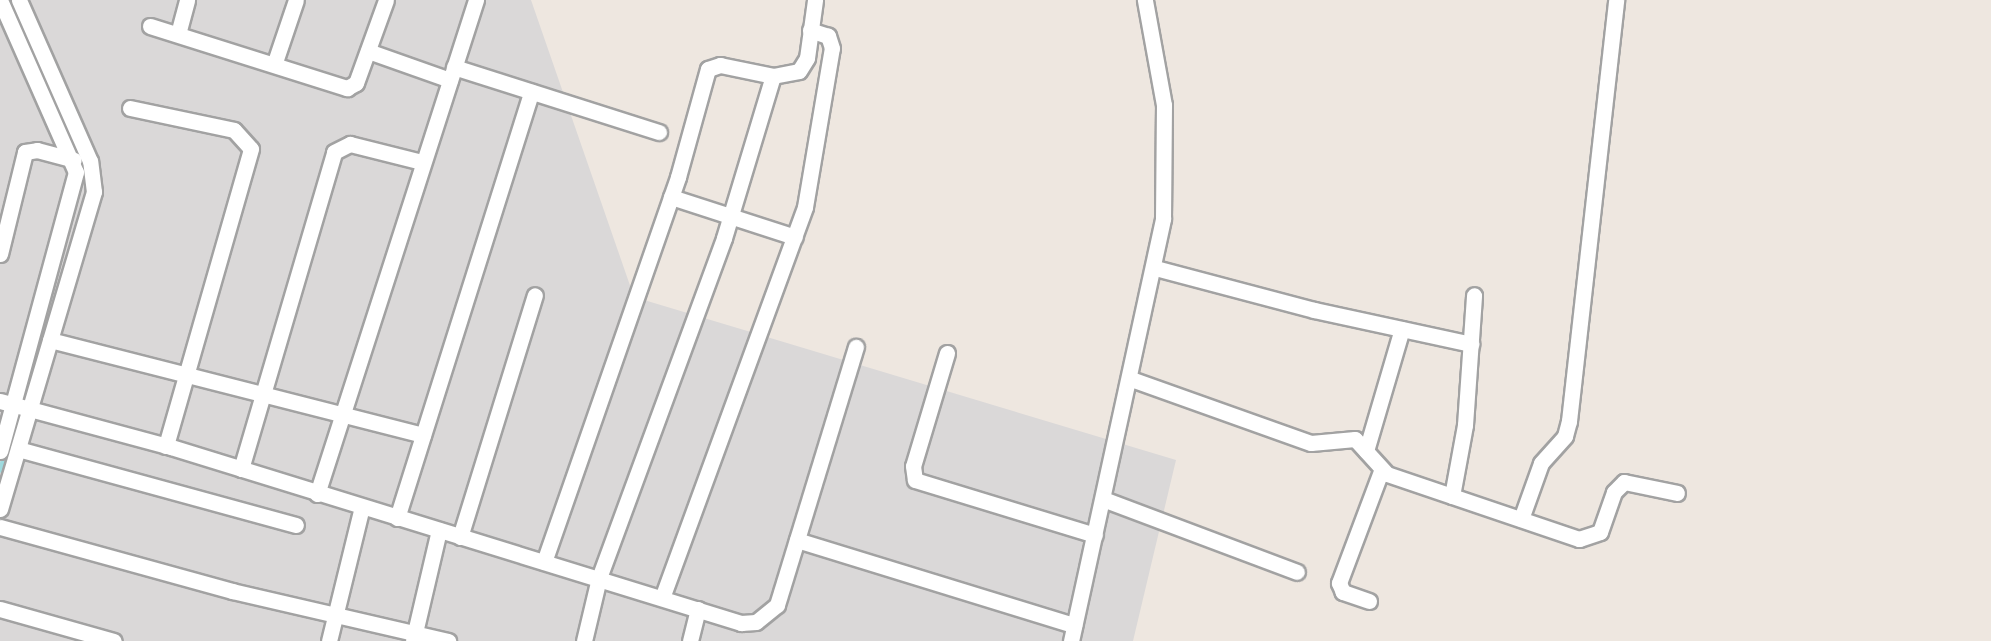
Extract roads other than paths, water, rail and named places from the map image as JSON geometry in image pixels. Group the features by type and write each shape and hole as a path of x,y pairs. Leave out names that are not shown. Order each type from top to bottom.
{"street":[{"path":"0,509 18,448 17,406 50,340 94,192 94,175 19,0"},
{"path":"178,33 187,0"},
{"path":"275,62 296,0"},
{"path":"150,26 275,62 351,87 368,51 387,0"},
{"path":"317,494 476,0"},
{"path":"544,562 671,197 708,69 720,65 773,76 789,75 804,65 815,0"},
{"path":"797,540 1075,636 1095,535 1155,268 1166,172 1164,105 1145,0"},
{"path":"1521,519 1541,463 1565,436 1569,421 1616,0"},
{"path":"0,451 17,406 74,193 74,160 2,4"},
{"path":"662,598 795,237 817,158 832,48 828,36 810,30"},
{"path":"368,51 452,74 531,92 659,132"},
{"path":"584,641 599,578 732,213 773,76"},
{"path":"397,518 531,92"},
{"path":"130,108 234,130 251,150 166,446"},
{"path":"241,469 334,152 350,144 422,162"},
{"path":"0,254 25,152 37,150 74,160"},
{"path":"671,197 732,213 795,237"},
{"path":"1155,268 1471,344"},
{"path":"460,537 535,295"},
{"path":"1452,496 1465,425 1474,295"},
{"path":"1366,451 1402,329"},
{"path":"50,340 423,435"},
{"path":"17,406 166,446 741,623 768,617 797,540 856,347"},
{"path":"947,353 913,466 915,480 1095,535"},
{"path":"1131,379 1311,443 1350,438 1366,451 1381,471 1521,519 1591,539 1600,532 1618,485 1630,483 1677,493"},
{"path":"18,448 296,525"},
{"path":"1369,601 1343,592 1339,583 1381,471"},
{"path":"1103,499 1297,572"},
{"path":"329,641 362,507"},
{"path":"0,527 414,637 447,641"},
{"path":"414,637 439,530"},
{"path":"0,609 114,641"},
{"path":"690,641 698,609"}],"waterway":[{"path":"8,0 45,78"},
{"path":"69,132 78,158"},
{"path":"20,404 82,175"},
{"path":"0,470 5,452"}]}
